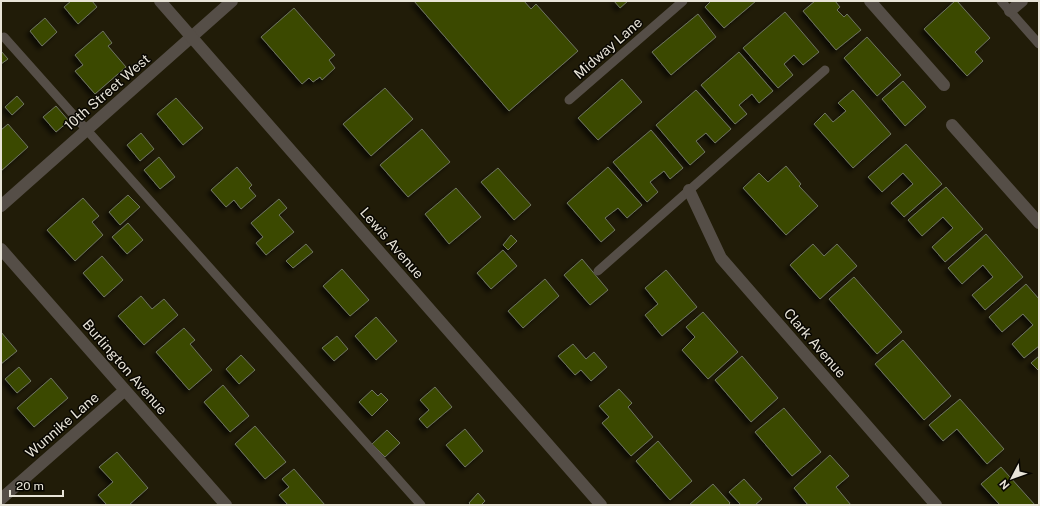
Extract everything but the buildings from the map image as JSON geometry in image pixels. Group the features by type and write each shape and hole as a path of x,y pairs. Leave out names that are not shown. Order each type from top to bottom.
{"street":[{"name":"Lewis Avenue","path":"160,1 602,505"},
{"name":"10th Street West","path":"1,206 232,1"},
{"path":"870,1 944,85"},
{"path":"1010,11 1022,1"},
{"path":"952,125 1039,223"},
{"name":"Clark Avenue","path":"689,190 721,258 936,505"},
{"name":"Burlington Avenue","path":"1,249 226,505"},
{"name":"Wunnike Lane","path":"1,498 125,390"}],"lane":[{"name":"Midway Lane","path":"569,100 683,1"},
{"path":"1001,1 1039,44"},
{"path":"4,37 422,505"},
{"path":"598,271 825,70"}]}
